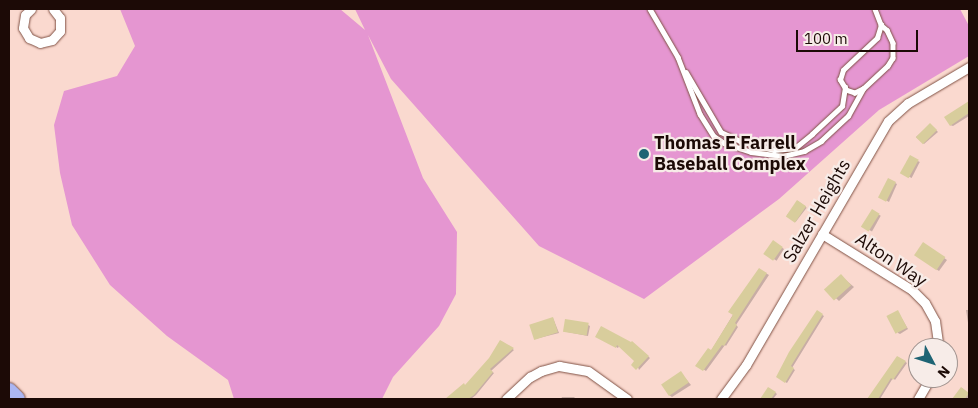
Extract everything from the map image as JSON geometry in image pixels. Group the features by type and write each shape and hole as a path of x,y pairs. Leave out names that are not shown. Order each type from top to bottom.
{"highway":[{"path":"9,391 17,399"}],"street":[{"path":"31,9 25,15 23,28 29,38 40,43 52,40 60,30 60,18 53,9"},
{"name":"Salzer Heights","path":"721,399 746,365 888,121 908,103 969,67"},
{"name":"Alton Way","path":"822,234 901,283 918,296 930,310 935,321 938,338"},
{"path":"506,399 530,377 541,370 560,366 588,370 627,399"},
{"path":"918,399 924,388"}],"lane":[{"path":"650,9 721,132 740,141 774,150 795,148 842,106 844,87"},
{"path":"678,57 700,114 714,136 724,143 751,152 784,156 804,151 821,140 848,116 863,90 888,66 893,58 893,43 881,25 875,9"},
{"path":"863,90 855,93 844,87 840,80 844,70 877,38 881,25"}],"shaded area":[{"path":"120,9 340,9 365,30 355,9 960,9 969,26 969,56 879,110 779,199 644,299 539,246 391,79 368,35 423,178 457,232 456,294 439,326 393,377 382,399 234,399 228,380 167,336 110,285 72,225 60,173 54,125 64,91 117,76 135,46"}],"building":[{"path":"969,101 969,113 950,126 944,117"},
{"path":"930,123 937,130 923,144 916,137"},
{"path":"910,155 919,160 909,178 900,173"},
{"path":"888,178 896,182 886,202 878,198"},
{"path":"797,200 806,206 795,223 786,217"},
{"path":"872,209 880,214 869,232 861,227"},
{"path":"773,240 783,247 773,261 763,254"},
{"path":"923,242 945,257 936,270 914,255"},
{"path":"759,268 767,273 735,323 737,325 724,346 722,345 703,371 695,366 708,348 711,350 733,315 728,312"},
{"path":"841,274 851,285 834,301 824,289"},
{"path":"817,310 823,314 791,366 794,368 785,383 776,377 789,352"},
{"path":"898,310 907,328 895,334 886,316"},
{"path":"553,317 558,332 534,340 529,325"},
{"path":"565,319 589,323 587,336 563,332"},
{"path":"601,326 632,341 649,356 636,370 631,365 634,361 617,345 616,348 595,337"},
{"path":"500,340 514,348 490,369 493,372 474,395 468,399 445,399 464,383 465,385 489,358"},
{"path":"897,356 906,361 893,380 891,378 878,399 867,399"},
{"path":"681,371 689,383 669,396 661,384"},
{"path":"768,387 776,392 771,399 760,399"},
{"path":"961,387 969,393 965,399 952,399"}],"place":[{"name":"Thomas E Farrell Baseball Complex","path":"644,154"}]}
